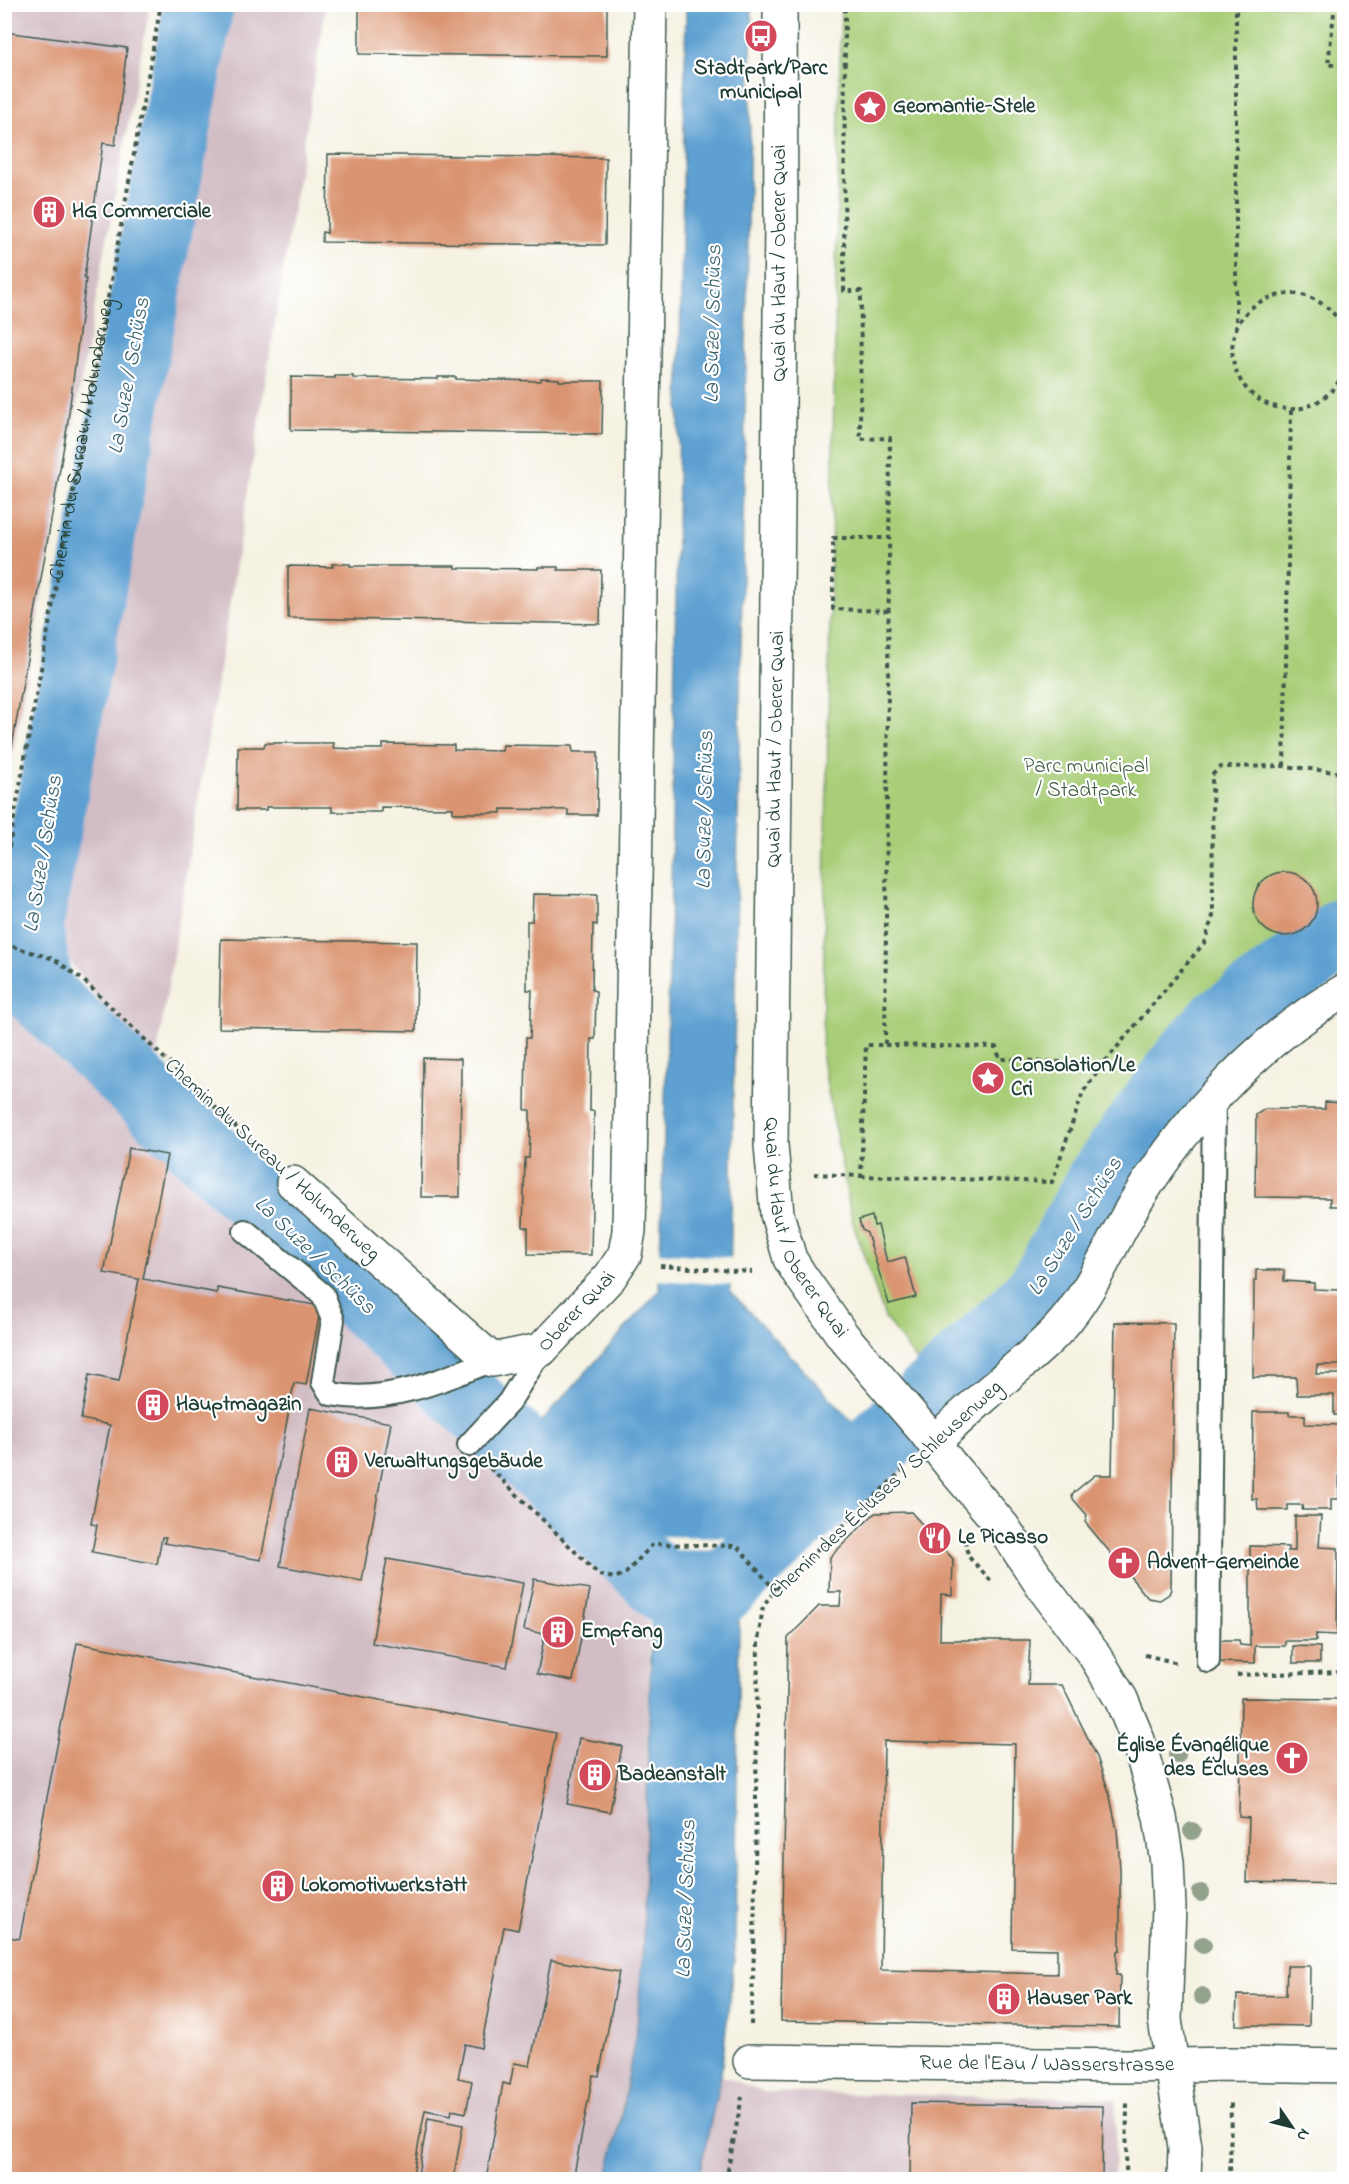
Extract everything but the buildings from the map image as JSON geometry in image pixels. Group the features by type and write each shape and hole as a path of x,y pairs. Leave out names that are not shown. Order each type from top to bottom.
{"street":[{"name":"Oberer Quai","path":"485,1363 541,1350 606,1283 625,1254 629,1219 650,4"},
{"name":"Quai du Haut / Oberer Quai","path":"780,4 781,224 772,1171 777,1214 790,1259 843,1336 896,1396 1003,1527 1045,1590 1095,1656 1121,1699 1138,1740 1160,1817 1167,1862 1165,2020 1185,2147 1184,2180"},
{"name":"Chemin des Écluses / Schleusenweg","path":"928,1435 1041,1347 1066,1321 1096,1278 1137,1199 1179,1138 1214,1096 1293,1025 1344,991"},
{"name":"Chemin du Sureau / Holunderweg","path":"293,1183 485,1363"},
{"name":"Rue de l'Eau / Wasserstrasse","path":"750,2061 1127,2067 1232,2064 1344,2066"}],"lane":[{"path":"1208,1661 1214,1096"},
{"path":"245,1231 324,1295 333,1320 323,1382 332,1394 349,1398 383,1395 424,1385 485,1363"},
{"path":"474,1439 509,1402 541,1350"}],"path":[{"name":"Chemin du Sureau / Holunderweg","path":"4,874 161,4"},
{"path":"845,4 844,291 861,291 860,439 890,438 885,1045"},
{"path":"1236,4 1236,330 1231,352 1236,375 1249,394 1268,406 1291,410 1312,405 1330,394 1344,369"},
{"path":"1335,4 1328,65 1344,64"},
{"path":"1236,330 1249,310 1268,298 1291,294 1314,299 1332,312 1344,332"},
{"path":"1284,766 1291,410"},
{"path":"888,538 834,538 833,550 833,609 888,611"},
{"path":"814,1174 1052,1182 1083,1092 1103,1064 1204,943 1212,916 1212,775 1221,767 1284,766 1344,773"},
{"name":"Chemin du Sureau / Holunderweg","path":"4,944 54,959 83,980 293,1183"},
{"path":"861,1176 866,1045 996,1047 1000,1059 1103,1064"},
{"path":"654,1266 752,1272"},
{"name":"Chemin des Écluses / Schleusenweg","path":"750,2061 754,1950 758,1641 763,1606 775,1590 866,1503 928,1435"},
{"path":"474,1439 482,1460 599,1575 615,1578 626,1572 654,1544 737,1546 775,1590"},
{"path":"968,1556 999,1589"},
{"path":"1145,1655 1190,1666 1208,1661 1219,1675 1344,1672"},
{"path":"1230,2180 1232,2064"},
{"path":"1125,2180 1127,2067"},
{"path":"726,2180 736,2127"}],"shaded area":[{"name":"HG Commerciale","path":"5,5 150,5 5,795"},
{"path":"217,5 326,5 154,1073 49,934"},
{"path":"5,958 22,962 33,1002 425,1385 493,1460 628,1590 650,1626 643,1946 637,2027 619,2129 606,2179 5,2180"},
{"path":"721,2075 764,2092 1116,2099 1114,2179 698,2180"}],"green space":[{"name":"Parc municipal / Stadtpark","path":"841,5 1344,5 1344,922 1208,1014 1038,1254 929,1377 885,1318 852,1220 822,1058"}],"water":[{"path":"686,5 752,5 730,1291 862,1432 740,1544 735,1949 721,2075 698,2179 606,2179 619,2129 637,2027 643,1946 653,1576 649,1542 534,1430 659,1291 670,944"}],"pier":[{"path":"657,1252 733,1258 733,1285 656,1280"},
{"path":"651,1536 738,1537 745,1544 743,1562 732,1551 657,1550 648,1559 645,1543"}],"waterway":[{"name":"La Suze / Schüss","path":"199,4 28,928 39,993 693,1615"},
{"name":"La Suze / Schüss","path":"693,1615 1019,1314 1044,1286 1100,1182 1189,1058 1219,1024 1344,932"}],"place":[{"name":"Stadtpark/Parc municipal","path":"761,36"},
{"name":"Geomantie-Stele","path":"870,107"},
{"name":"HG Commerciale","path":"49,212"},
{"name":"Consolation/Le Cri","path":"988,1078"},
{"name":"Hauptmagazin","path":"153,1405"},
{"name":"Verwaltungsgebäude","path":"342,1462"},
{"name":"Le Picasso","path":"935,1538"},
{"name":"Advent-Gemeinde","path":"1124,1563"},
{"name":"Empfang","path":"558,1632"},
{"name":"Église Évangélique des Écluses","path":"1292,1758"},
{"name":"Badeanstalt","path":"595,1775"},
{"name":"Lokomotivwerkstatt","path":"278,1886"},
{"name":"Hauser Park","path":"1004,1999"}]}
